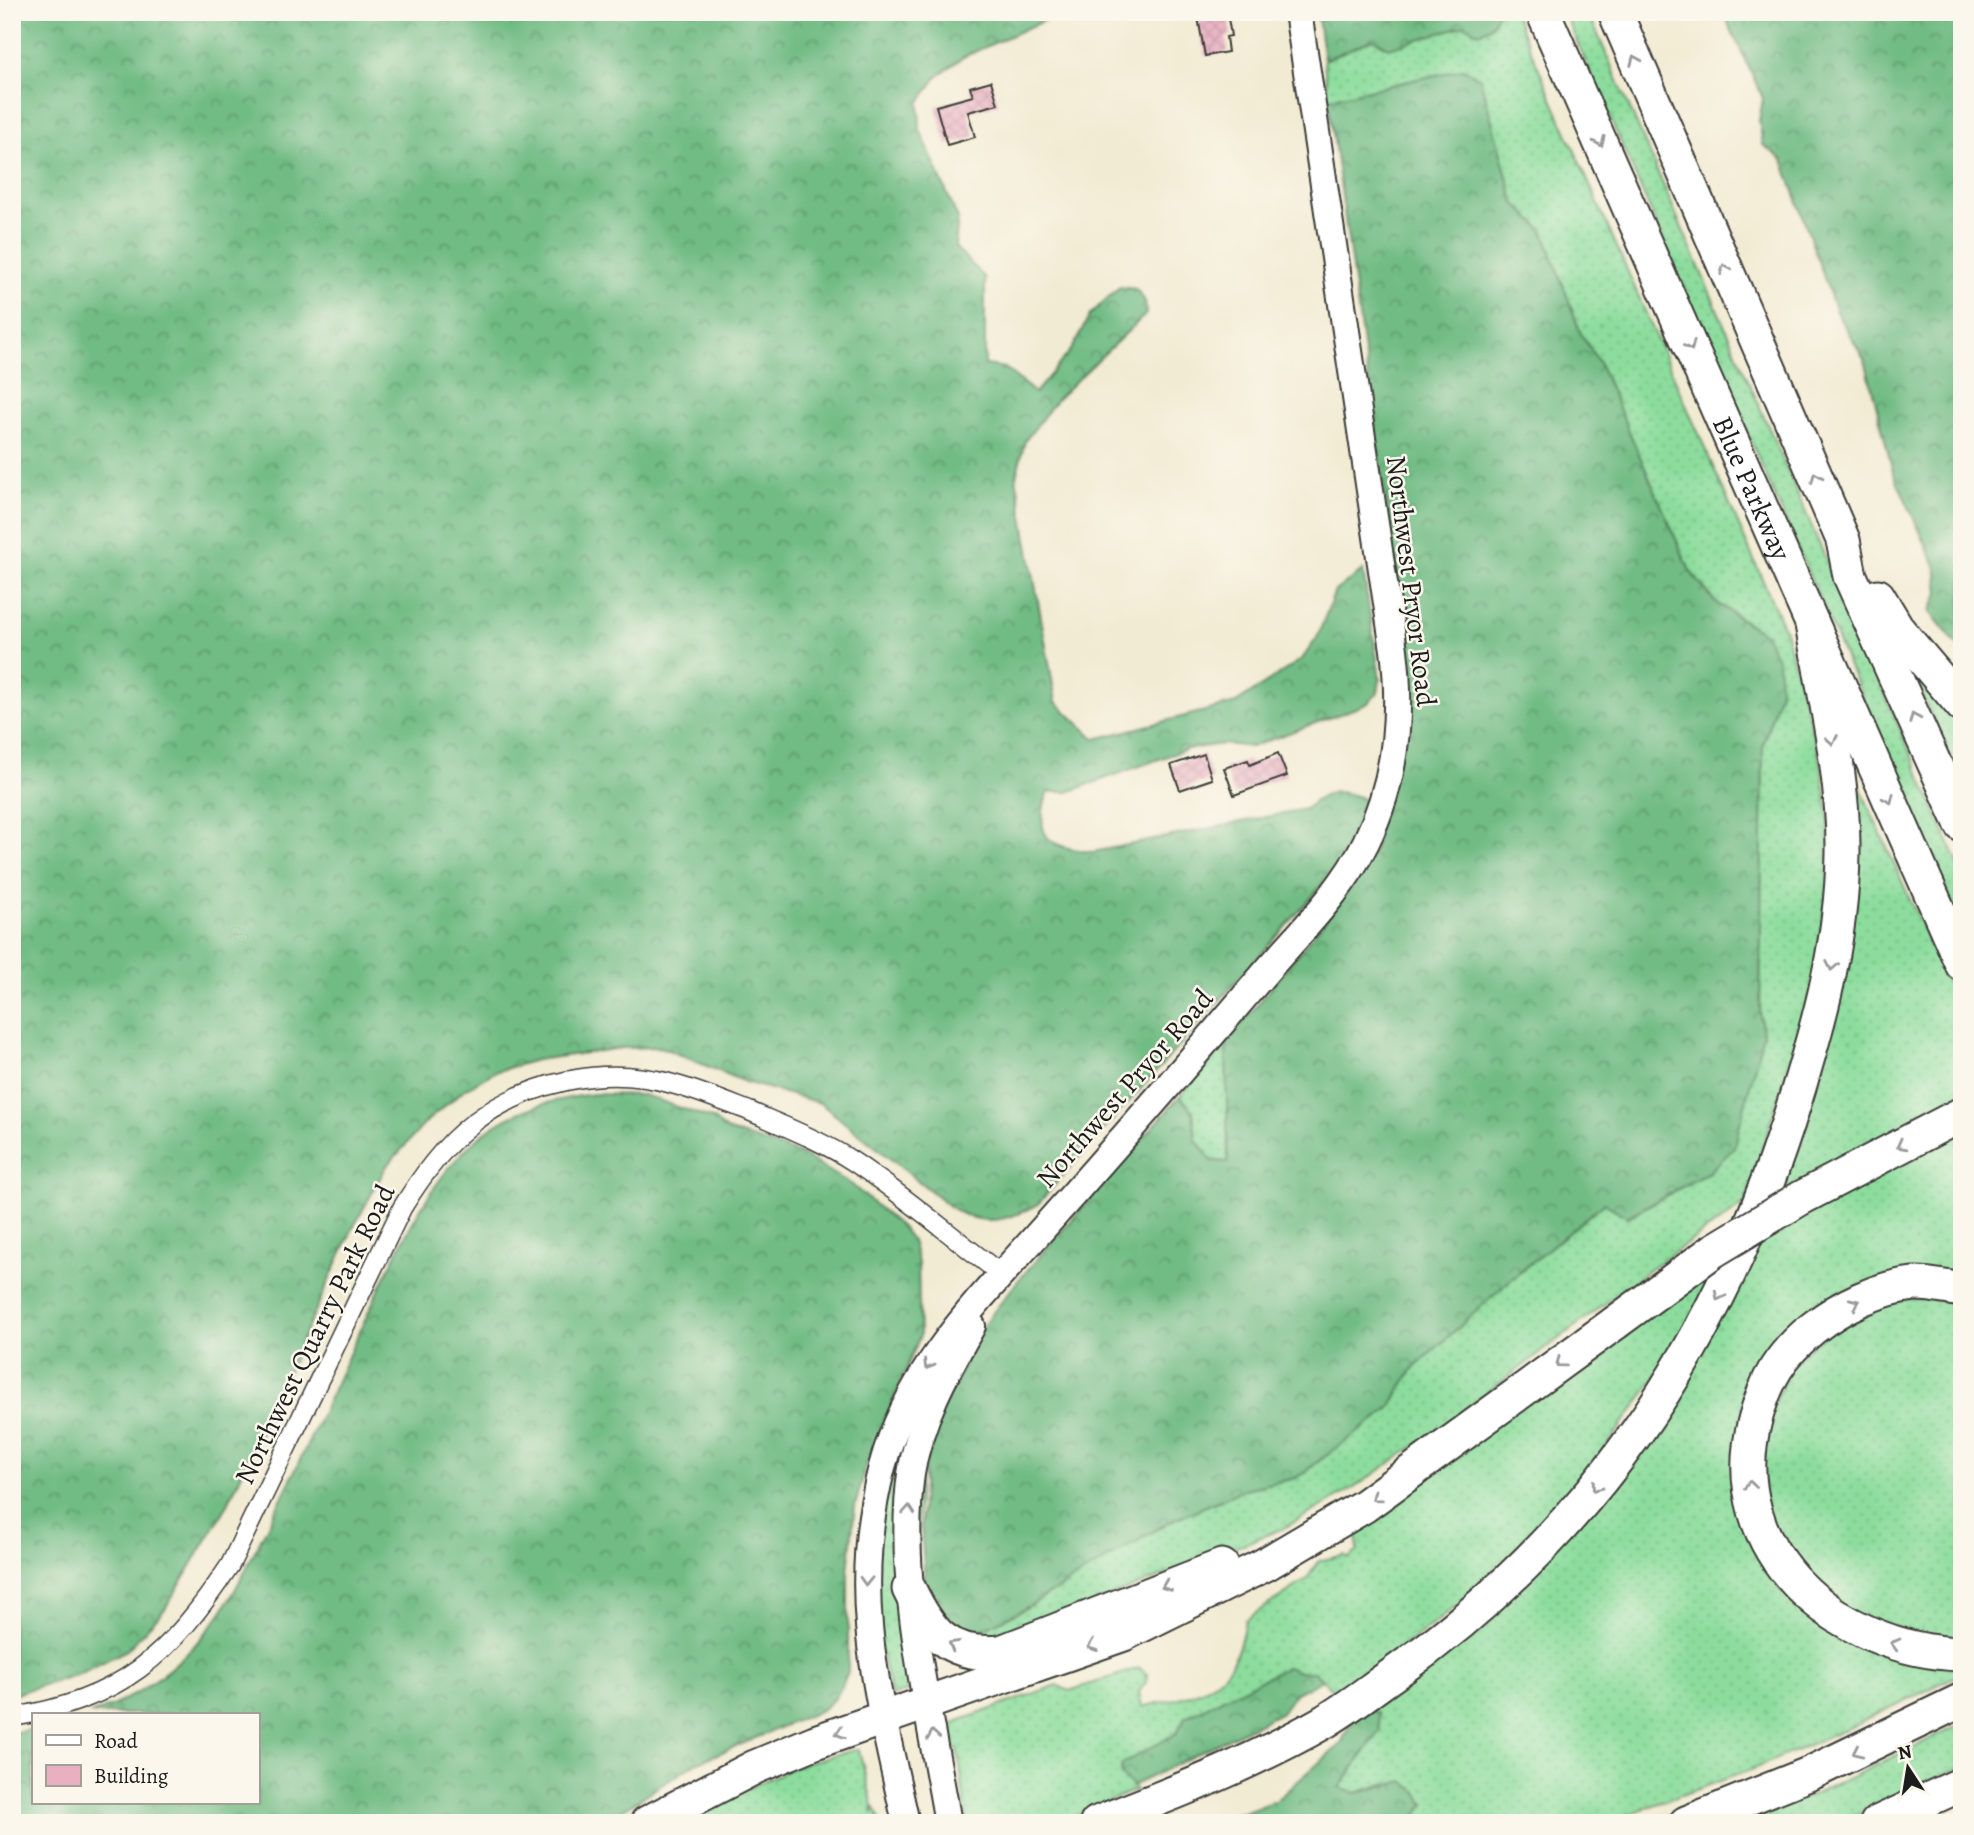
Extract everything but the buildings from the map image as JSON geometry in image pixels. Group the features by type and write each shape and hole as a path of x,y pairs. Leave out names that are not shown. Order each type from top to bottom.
{"highway":[{"name":"Blue Parkway","path":"1543,12 1962,964"},
{"path":"1615,12 1843,540 1899,631 1962,705"},
{"path":"1843,540 1850,576 1962,825"},
{"path":"1097,1823 1218,1776 1324,1722 1472,1614 1534,1555 1592,1493 1650,1415 1693,1349 1729,1276 1767,1186 1826,994 1839,932 1843,850 1836,763 1812,624"},
{"path":"647,1823 755,1767 815,1742 928,1705 1124,1634 1264,1565 1364,1506 1713,1251 1801,1198 1962,1114"},
{"path":"1962,1290 1916,1284 1875,1294 1832,1313 1791,1346 1764,1385 1751,1435 1748,1481 1756,1517 1774,1556 1801,1587 1838,1618 1876,1639 1931,1653 1962,1654"},
{"path":"909,1589 936,1635 966,1652 1001,1652 1192,1576 1323,1531"},
{"path":"1686,1823 1811,1773 1962,1700"},
{"path":"1877,1823 1962,1784"}],"main road":[{"name":"Northwest Pryor Road","path":"906,1821 881,1720 868,1637 866,1584 870,1531 881,1469 892,1436 930,1361 1001,1274 1124,1138 1346,878 1381,808 1393,759 1399,705 1394,650 1298,12"},
{"name":"Northwest Pryor Road","path":"946,1813 909,1589 908,1517 911,1472 931,1403 1001,1274"}],"street":[{"name":"Northwest Quarry Park Road","path":"12,1717 80,1703 127,1678 160,1653 198,1613 230,1565 402,1208 418,1183 441,1153 473,1123 534,1090 579,1078 618,1075 667,1082 726,1102 789,1128 853,1161 1001,1274"}],"green space":[{"path":"12,12 1063,12 963,57 937,77 919,103 920,130 958,219 955,247 985,278 985,365 1005,368 1035,393 1072,349 1090,315 1119,287 1136,289 1145,301 1146,314 1057,399 1025,441 1016,477 1056,702 1095,739 1236,703 1302,659 1317,638 1335,591 1363,571 1380,679 1378,693 1367,704 1251,747 1224,744 1187,749 1068,792 1048,792 1042,820 1048,838 1065,847 1093,852 1305,809 1320,798 1338,792 1362,798 1367,809 1338,864 1311,898 1037,1205 997,1220 967,1216 956,1211 820,1103 745,1082 661,1047 622,1048 536,1060 494,1072 464,1090 428,1120 386,1167 352,1230 227,1506 165,1609 127,1650 81,1673 12,1695"},
{"path":"1317,12 1498,13 1491,26 1479,33 1465,25 1389,48 1373,39 1324,60"},
{"path":"1497,12 1514,12 1785,631 1821,762 1829,816 1828,887 1810,997 1745,1204 1657,1264 1445,1425 1354,1488 1284,1528 998,1641 956,1634 979,1630 1022,1610 1169,1522 1245,1489 1296,1478 1389,1409 1412,1370 1508,1282 1604,1203 1628,1217 1709,1172 1763,1034 1760,1016 1763,744 1780,691 1766,635 1715,602 1690,571 1599,363 1581,334 1543,231 1514,202 1480,78 1463,69 1328,99 1324,60 1373,39 1389,47"},
{"path":"1564,12 1588,12 1962,872 1962,926"},
{"path":"1723,12 1962,12 1962,651 1930,612 1939,592 1936,567 1893,472 1865,360 1836,312 1783,160 1763,145 1759,121 1763,98"},
{"path":"1463,69 1480,78 1514,202 1543,231 1581,334 1599,363 1690,571 1715,602 1766,635 1778,661 1780,691 1763,744 1760,1016 1763,1034 1734,1148 1709,1172 1627,1217 1604,1203 1508,1282 1412,1370 1389,1409 1296,1478 1245,1489 1169,1522 1022,1610 979,1631 956,1634 926,1594 921,1525 924,1469 936,1422 982,1327 1017,1282 1180,1096 1193,1112 1196,1140 1212,1161 1228,1162 1226,1044 1352,886 1375,848 1403,625 1328,99"},
{"path":"1917,674 1962,724 1962,784 1914,677"},
{"path":"1846,756 1962,1016 1962,1280 1829,1302 1734,1456 1735,1484 1749,1538 1778,1586 1797,1607 1819,1624 1857,1645 1901,1658 1962,1668 1962,1673 1851,1727 1753,1769 1604,1823 1406,1823 1416,1816 1387,1783 1356,1793 1339,1789 1380,1730 1368,1708 1666,1405 1835,981"},
{"path":"1226,1044 1228,1162 1212,1161 1196,1140 1193,1112 1180,1096"},
{"path":"594,1094 644,1095 712,1119 726,1130 800,1154 851,1184 902,1228 912,1241 918,1263 920,1336 867,1463 855,1506 848,1571 848,1672 836,1697 822,1710 696,1763 602,1823 12,1823 12,1733 32,1729 32,1804 259,1804 259,1713 93,1713 140,1691 170,1668 209,1629 224,1608 292,1477 398,1249 437,1183 470,1145 489,1129 513,1115 553,1101"},
{"path":"1722,1256 1676,1349 1571,1496 1483,1586 1359,1680 1336,1693 1314,1672 1299,1672 1185,1717 1177,1733 1122,1764 1121,1775 1136,1790 1057,1823 967,1823 958,1748 950,1749 945,1726 1057,1685 1069,1691 1139,1668 1147,1674 1146,1682 1139,1692 1142,1707 1182,1697 1212,1684 1224,1674 1233,1661 1245,1620 1306,1580 1319,1561 1344,1555 1349,1558 1358,1551 1355,1525"},
{"path":"1905,1299 1962,1301 1962,1644 1848,1616 1767,1529 1760,1434 1794,1360 1844,1319"},
{"path":"922,1407 911,1690 891,1696 878,1638 877,1536 898,1445"},
{"path":"1287,1667 1299,1672 1314,1672 1322,1680 1296,1693 1282,1712 1132,1786 1121,1775 1122,1764 1177,1733 1185,1717"},
{"path":"1368,1708 1378,1714 1380,1730 1339,1788 1356,1793 1404,1781 1418,1792 1425,1805 1406,1823 1191,1823 1249,1811 1275,1801 1341,1744 1348,1728 1348,1717"},
{"path":"1962,1724 1962,1767 1835,1823 1741,1823 1817,1793"},
{"path":"859,1750 873,1806 872,1814 875,1808 881,1823 671,1823 801,1764"}]}
